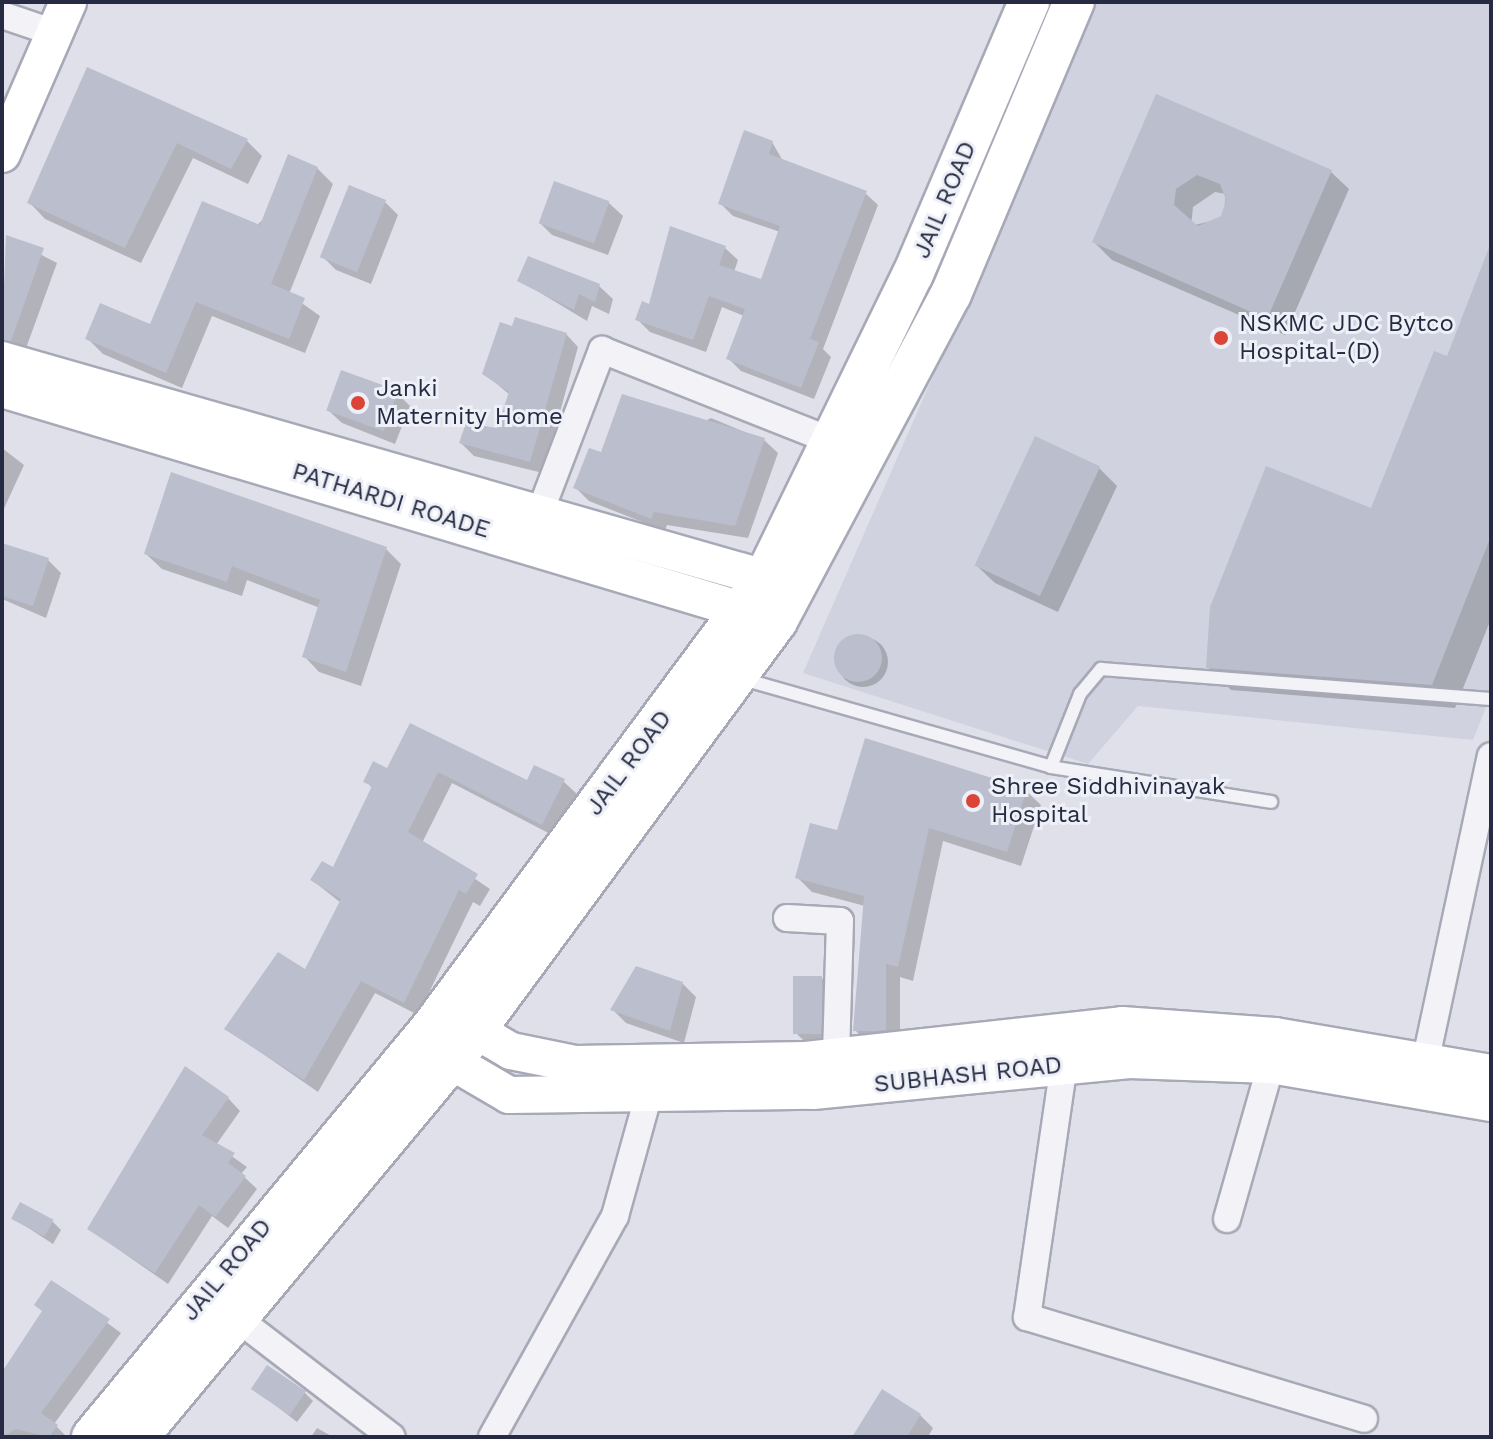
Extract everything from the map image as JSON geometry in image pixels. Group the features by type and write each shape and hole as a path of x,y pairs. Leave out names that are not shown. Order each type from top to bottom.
{"main road":[{"name":"JAIL ROAD","path":"771,600 832,441 913,274 1029,2"},
{"name":"JAIL ROAD","path":"92,1437 222,1306 435,1052 771,600 951,294 1074,2"},
{"path":"2,154 62,17"},
{"path":"2,360 539,515 771,600 740,678 460,1021"},
{"name":"PATHARDI ROADE","path":"2,389 771,600"},
{"name":"SUBHASH ROAD","path":"460,1021 511,1051 575,1064 836,1055 1122,1025 1275,1036 1422,1076 1491,1103"},
{"name":"SUBHASH ROAD","path":"435,1052 509,1095 648,1097 813,1091 1064,1064 1271,1065 1422,1076 1491,1073"},
{"path":"138,1437 222,1306"}],"street":[{"path":"2,15 62,17"},
{"path":"539,515 602,350 832,441"},
{"path":"1422,1076 1491,756"},
{"path":"787,918 840,921 836,1055"},
{"path":"1064,1064 1027,1317 1364,1419"},
{"path":"1227,1219 1271,1065"},
{"path":"492,1437 615,1216 648,1097"},
{"path":"222,1306 392,1437"}],"lane":[{"path":"1051,767 1080,694 1101,669 1491,699"},
{"path":"740,678 1051,767 1271,802"}],"shaded area":[{"name":"NSKMC JDC Bytco Hospital-(D)","path":"1097,2 1491,2 1491,695 1473,740 1138,706 1088,764 803,673"}],"building":[{"path":"87,67 248,139 231,169 177,143 125,248 27,203"},
{"path":"1156,94 1332,170 1267,319 1092,242","holes":["1197,175 1220,184 1226,200 1221,216 1198,226 1174,205 1176,189"]},
{"path":"744,130 773,141 769,154 867,191 810,339 819,342 801,388 726,359 745,309 709,296 693,340 635,320 642,301 649,304 670,226 726,246 719,265 761,279 780,226 718,204"},
{"path":"288,154 318,167 271,284 305,298 289,339 196,302 166,373 85,339 100,303 150,324 202,201 260,225"},
{"path":"554,181 609,201 594,243 539,223"},
{"path":"349,185 386,200 357,272 320,257"},
{"path":"6,235 44,248 11,341 2,340"},
{"path":"1490,245 1491,536 1432,685 1206,668 1210,607 1266,466 1371,508 1434,351 1447,356"},
{"path":"528,256 600,284 595,302 579,294 574,310 517,281"},
{"path":"515,317 567,333 530,462 459,443 466,423 497,428 509,392 482,374 500,322 512,326"},
{"path":"341,370 398,391 384,431 326,410"},
{"path":"622,394 765,438 735,526 654,512 651,519 573,488 589,448 601,452"},
{"path":"1035,436 1100,466 1040,596 975,566"},
{"path":"171,472 387,547 346,672 302,657 320,600 232,566 227,582 144,554"},
{"path":"2,543 49,558 33,606 2,596"},
{"path":"858,634 875,641 882,658 875,675 858,682 841,675 834,658 841,641"},
{"path":"410,723 527,780 534,765 565,779 542,825 438,772 408,832 478,874 466,894 459,890 404,1003 361,981 304,1080 224,1029 278,952 305,969 341,899 310,880 322,861 333,867 372,786 363,782 373,761 387,768"},
{"path":"865,738 1027,789 1007,852 929,828 898,967 886,964 886,1030 853,1031 864,896 795,878 810,823 837,830"},
{"path":"636,966 683,982 670,1031 610,1010"},
{"path":"793,976 822,976 822,1034 793,1034"},
{"path":"185,1066 229,1097 202,1135 235,1153 228,1163 246,1176 215,1217 199,1205 155,1273 87,1229"},
{"path":"20,1202 54,1220 45,1237 11,1219"},
{"path":"51,1280 110,1319 41,1413 58,1425 49,1437 16,1429 2,1437 2,1372 42,1311 34,1305"},
{"path":"267,1365 306,1391 290,1415 251,1389"},
{"path":"882,1389 921,1414 907,1437 852,1437"}],"place":[{"name":"NSKMC JDC Bytco Hospital-(D)","path":"1221,338"},
{"name":"Janki Maternity Home","path":"358,403"},
{"name":"Shree Siddhivinayak Hospital","path":"973,801"}]}
